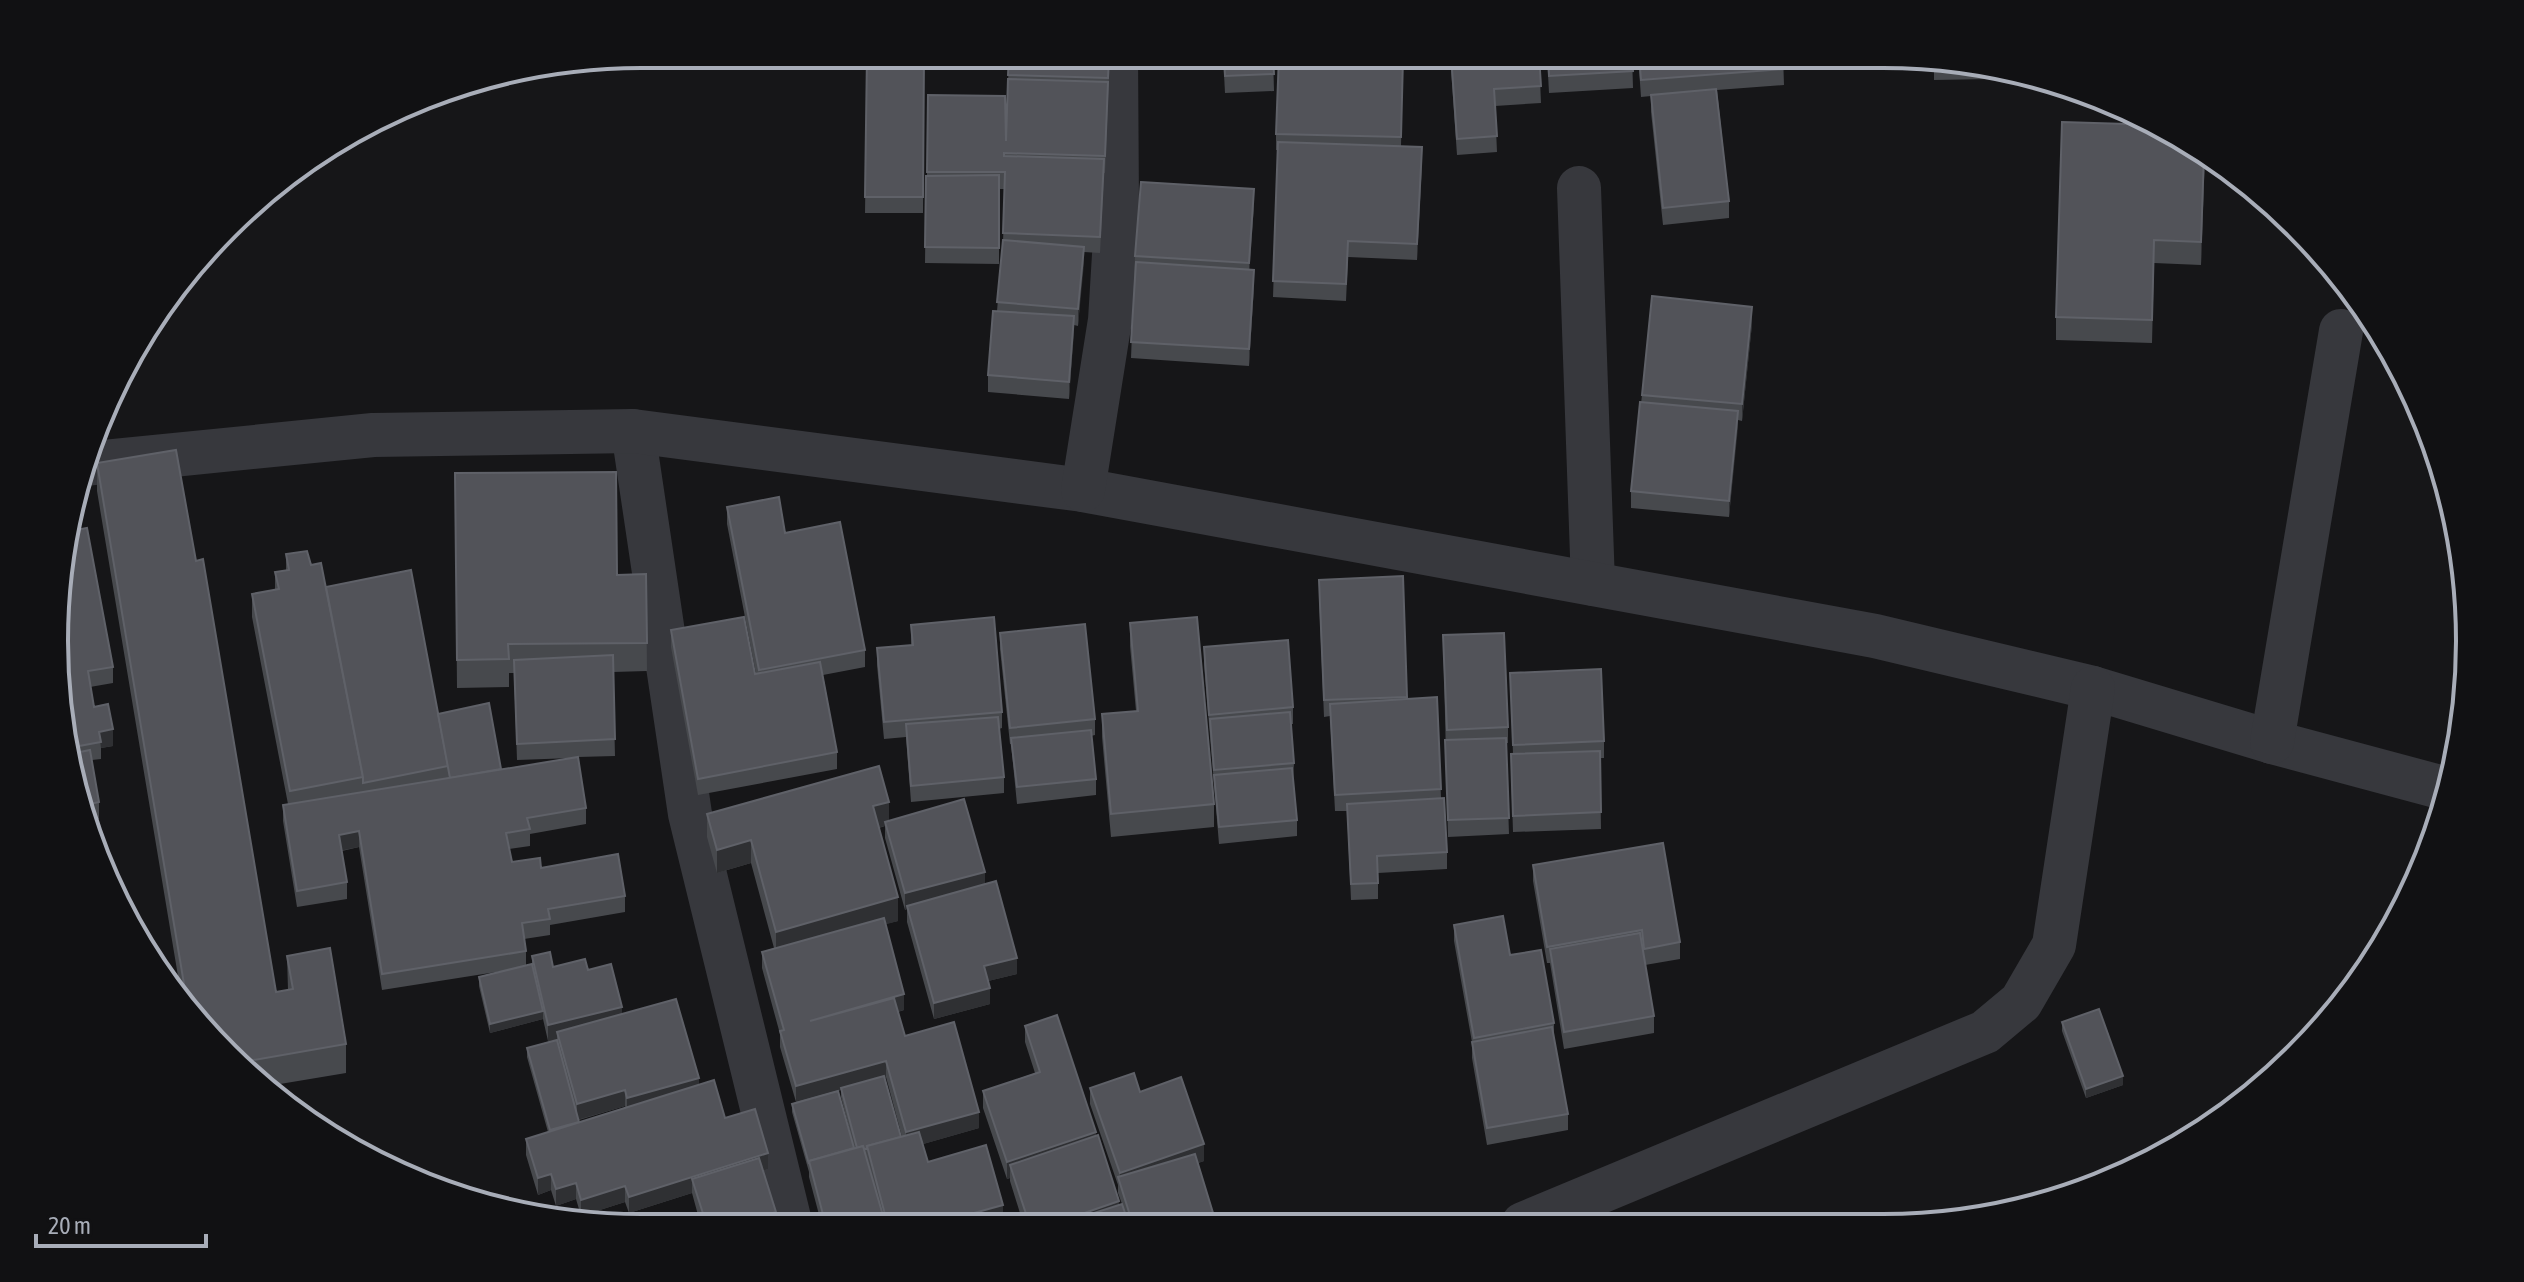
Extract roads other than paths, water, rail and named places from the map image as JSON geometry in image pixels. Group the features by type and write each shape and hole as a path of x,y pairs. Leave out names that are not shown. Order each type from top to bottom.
{"street":[{"path":"1083,490 1110,320 1117,206 1116,68"},
{"path":"1579,188 1593,584"},
{"path":"2272,742 2341,331"},
{"path":"633,431 690,814 788,1214"},
{"path":"96,463 373,435 633,431 1083,490 1875,636 2093,688 2272,742 2437,786"},
{"path":"1547,1214 1985,1032 2021,1002 2054,945 2093,688"}]}
